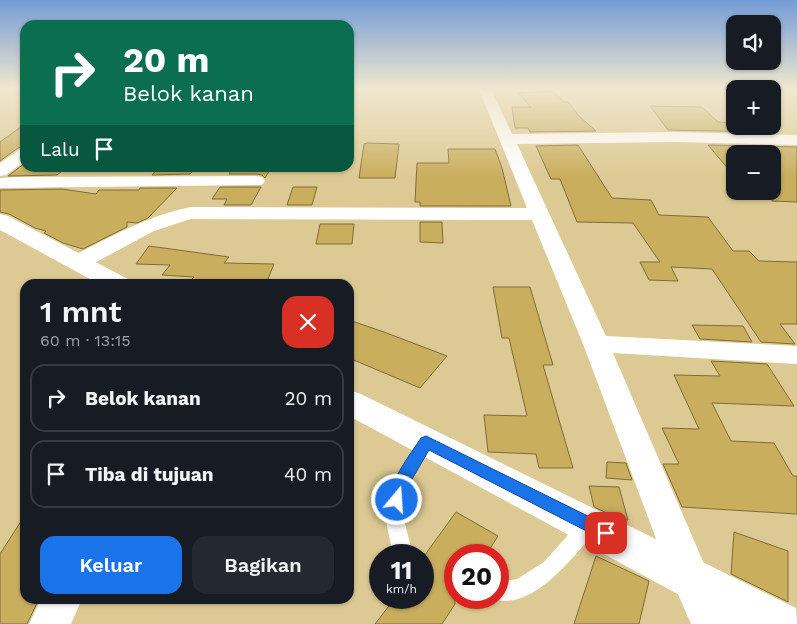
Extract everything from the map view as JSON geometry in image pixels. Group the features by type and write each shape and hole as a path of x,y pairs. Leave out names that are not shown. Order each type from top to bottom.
{"main road":[{"path":"0,221 110,279"},
{"path":"354,405 780,624"}],"street":[{"path":"498,118 596,344 690,576 712,624"},
{"path":"507,139 676,137 797,140"},
{"path":"0,171 20,157"},
{"path":"0,183 256,181"},
{"path":"79,262 158,222 175,215 192,213 540,214"},
{"path":"596,344 797,355"},
{"path":"50,624 60,604"}],"lane":[{"path":"399,544 394,516 400,485 426,442"},
{"path":"509,590 521,588 551,568 589,524"}],"building":[{"path":"514,118 581,118 596,131 530,132 528,128 515,128"},
{"path":"659,118 714,118 718,122 726,122 726,131 668,130"},
{"path":"20,128 20,147 0,161 0,142"},
{"path":"364,144 399,144 395,178 359,178"},
{"path":"578,145 612,198 651,200 659,215 708,217 733,251 749,251 759,261 797,262 797,324 780,324 795,344 761,342 712,269 671,267 678,281 649,280 640,262 660,262 633,223 577,222 560,179 551,179 536,146"},
{"path":"708,145 726,145 726,166"},
{"path":"781,147 797,147 797,202 772,201 781,200"},
{"path":"448,149 495,149 502,168 511,206 420,206 420,202 415,202 417,163 449,163"},
{"path":"20,167 20,172 61,172 57,175 8,176"},
{"path":"155,172 192,172 190,174 152,175"},
{"path":"230,172 269,172 265,178 262,175 256,174 229,174"},
{"path":"220,187 261,187 251,205 224,205 227,199 212,199"},
{"path":"293,187 317,187 312,205 287,205"},
{"path":"140,188 177,188 148,218 137,223 127,222 127,227 83,249 63,243 44,233 46,231 35,228 9,214 0,212 0,190 62,189 96,194 99,190 139,190"},
{"path":"420,222 442,222 443,243 420,242"},
{"path":"320,224 354,224 352,244 316,244"},
{"path":"149,246 229,257 224,263 274,264 268,279 192,279 194,277 162,275 170,265 136,264"},
{"path":"493,287 530,287 553,365 543,365 573,468 539,468 536,454 488,452 484,415 527,416 509,338 502,338"},
{"path":"354,322 447,356 420,388 354,360"},
{"path":"692,325 743,326 752,342 700,339"},
{"path":"711,361 767,364 794,406 712,403 731,441 774,443 793,476 797,476 797,514 682,507 663,464 679,464 662,428 699,429 674,375 720,376"},
{"path":"607,462 626,463 632,480 606,478"},
{"path":"589,486 619,487 628,520 622,520 594,507"},
{"path":"456,512 498,536 493,544 444,544 444,609 452,609 442,624 375,624 387,609 434,609 433,544"},
{"path":"20,523 20,604 37,604 27,624 0,624 0,554"},
{"path":"734,532 788,551 788,602 731,574"},
{"path":"596,556 649,581 639,624 574,624"}],"route":[{"path":"397,500 400,485 426,442 606,533"}]}
